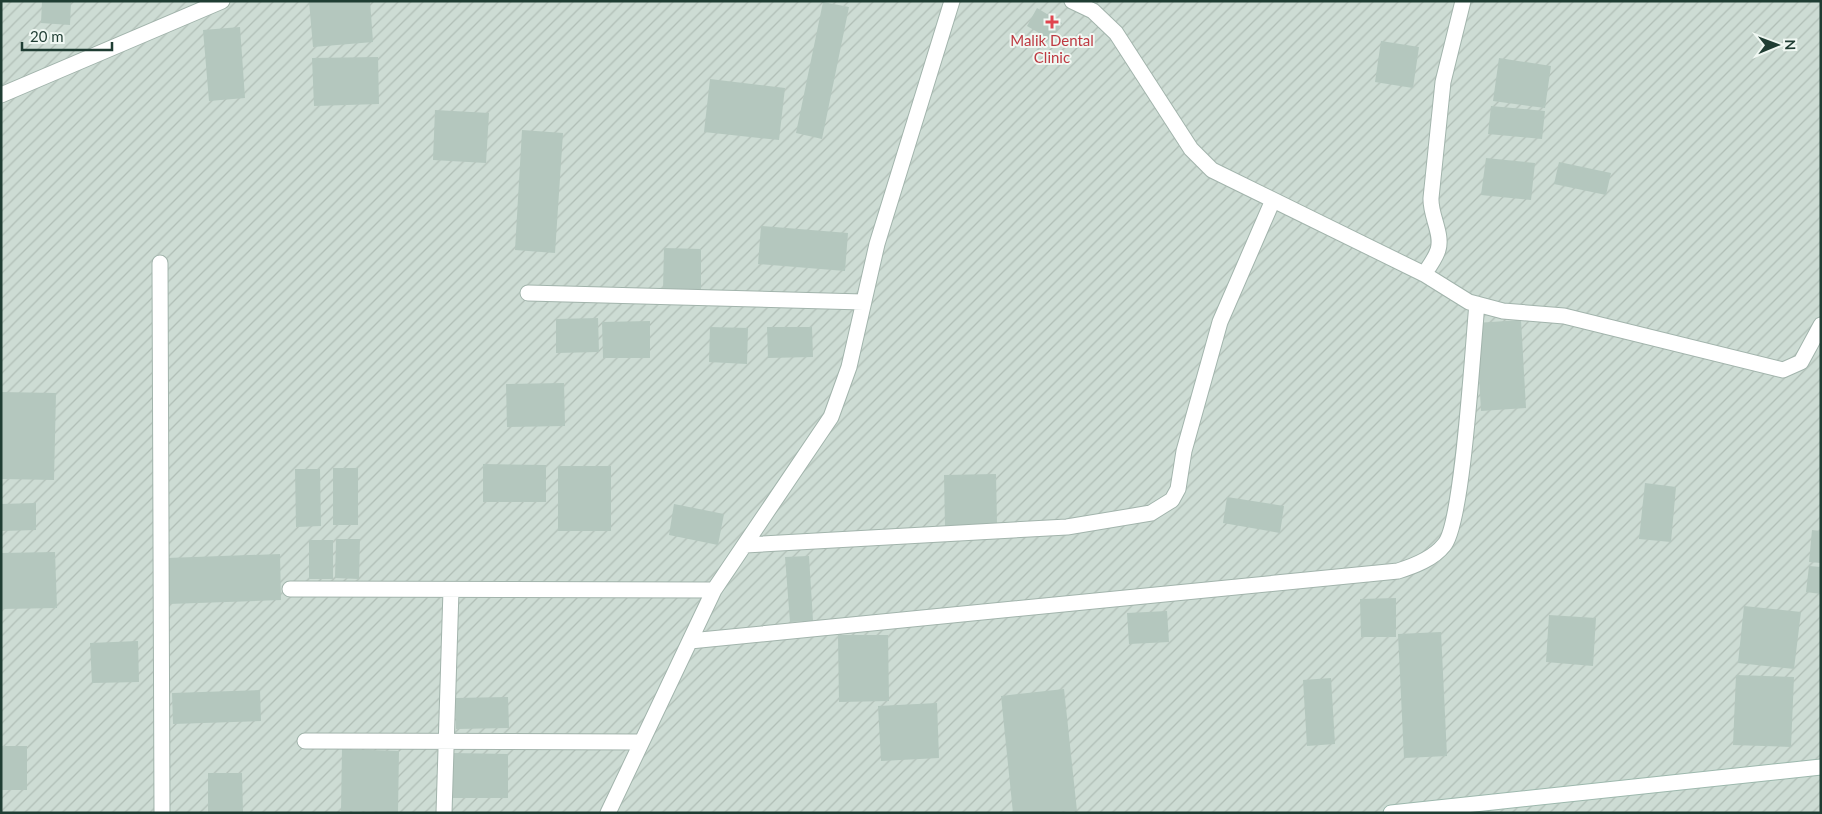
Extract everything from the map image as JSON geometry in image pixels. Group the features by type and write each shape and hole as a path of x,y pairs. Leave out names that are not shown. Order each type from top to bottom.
{"street":[{"path":"1,94 222,1"},
{"path":"608,813 714,590 831,417 849,367 877,244 952,1"},
{"path":"1072,1 1093,11 1116,33 1191,149 1212,170 1424,274 1469,302 1503,311 1564,316 1783,370 1802,362 1821,325"},
{"path":"1424,274 1439,248 1431,198 1443,82 1463,1"},
{"path":"745,545 1067,527 1151,513 1162,508 1172,500 1178,489 1184,451 1220,322 1273,200"},
{"path":"160,263 162,813"},
{"path":"528,293 863,302"},
{"path":"690,641 1398,571 1413,566 1429,558 1445,545 1453,524 1465,433 1477,304"},
{"path":"290,590 714,590"},
{"path":"444,813 451,590"},
{"path":"305,741 641,742"},
{"path":"1391,813 1821,768"}],"shaded area":[{"path":"1,1 1821,1 1821,813 1,813"}],"building":[{"path":"42,1 71,1 70,25 41,23"},
{"path":"309,1 370,1 373,42 313,47"},
{"path":"823,2 849,7 822,139 796,133"},
{"path":"1037,8 1062,23 1051,40 1027,26"},
{"path":"240,27 245,98 209,101 203,30"},
{"path":"1381,41 1419,47 1413,88 1375,82"},
{"path":"378,57 379,104 314,106 312,58"},
{"path":"1499,58 1551,66 1545,108 1493,101"},
{"path":"710,79 785,88 779,140 704,132"},
{"path":"1491,106 1545,111 1542,139 1488,134"},
{"path":"435,110 489,113 486,163 433,160"},
{"path":"522,130 563,133 555,253 515,250"},
{"path":"1486,158 1535,163 1531,200 1481,195"},
{"path":"1559,162 1611,173 1606,195 1554,184"},
{"path":"761,226 848,233 845,271 758,264"},
{"path":"664,248 701,249 701,290 663,290"},
{"path":"598,318 599,352 556,353 556,319"},
{"path":"1521,320 1526,408 1481,411 1476,323"},
{"path":"650,321 650,358 603,358 602,322"},
{"path":"710,327 748,328 747,364 709,362"},
{"path":"767,327 812,327 813,357 768,358"},
{"path":"564,383 565,426 507,427 506,384"},
{"path":"1,392 56,393 54,480 1,479"},
{"path":"483,464 546,465 546,502 483,502"},
{"path":"558,466 611,466 611,531 558,531"},
{"path":"333,468 358,468 358,525 333,525"},
{"path":"295,469 320,469 321,526 296,527"},
{"path":"996,474 997,525 945,526 944,475"},
{"path":"1645,483 1676,487 1671,542 1639,539"},
{"path":"1227,497 1284,506 1280,533 1223,523"},
{"path":"36,503 36,530 1,531 1,504"},
{"path":"674,504 724,514 718,545 669,535"},
{"path":"1812,530 1821,531 1821,563 1809,562"},
{"path":"336,539 360,539 359,579 335,578"},
{"path":"309,540 333,540 333,579 309,579"},
{"path":"55,552 57,608 1,609 1,553"},
{"path":"280,554 281,600 168,604 167,558"},
{"path":"809,556 813,621 790,622 785,557"},
{"path":"1809,566 1821,567 1821,594 1806,592"},
{"path":"1396,598 1396,637 1361,637 1360,599"},
{"path":"1744,606 1801,612 1794,669 1738,663"},
{"path":"1167,611 1169,642 1129,644 1127,613"},
{"path":"1549,615 1596,618 1593,666 1546,662"},
{"path":"1441,632 1447,756 1404,758 1398,634"},
{"path":"838,635 888,635 889,701 839,702"},
{"path":"138,641 139,682 92,683 90,643"},
{"path":"1736,675 1794,677 1791,747 1733,745"},
{"path":"1331,678 1335,744 1307,746 1303,680"},
{"path":"1064,689 1077,811 1013,813 1001,696"},
{"path":"260,690 261,721 173,724 172,693"},
{"path":"508,697 509,728 456,729 455,698"},
{"path":"937,703 939,758 881,761 878,706"},
{"path":"1,746 27,746 27,790 1,790"},
{"path":"342,749 399,751 398,812 341,811"},
{"path":"452,753 508,754 508,798 451,798"},
{"path":"208,773 242,773 243,813 208,813"}],"place":[{"name":"Malik Dental Clinic","path":"1052,22"}]}
